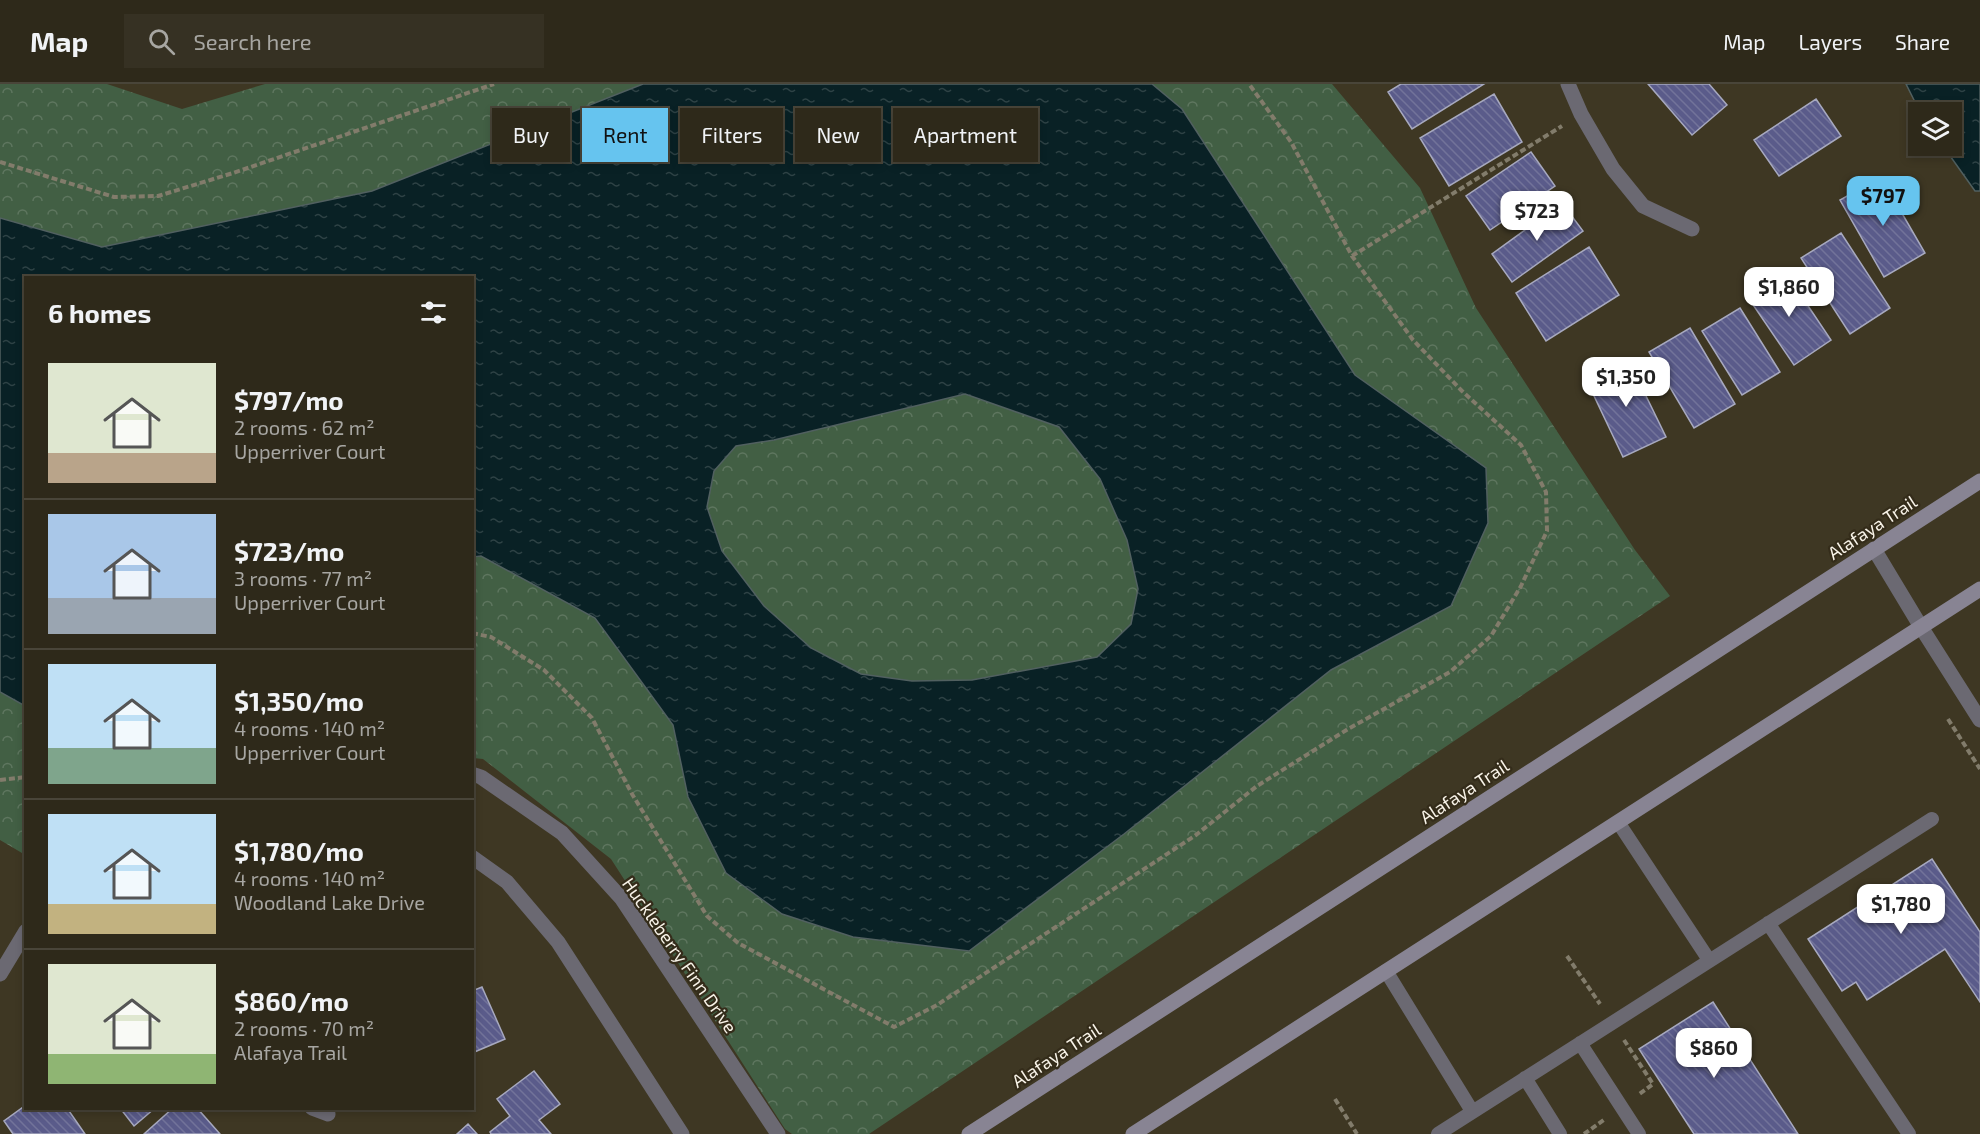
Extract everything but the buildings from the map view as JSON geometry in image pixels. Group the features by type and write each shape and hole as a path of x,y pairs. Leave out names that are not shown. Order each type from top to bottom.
{"main road":[{"name":"Alafaya Trail","path":"969,1134 1980,481"},
{"path":"1141,1132 1386,971 1980,589"}],"street":[{"path":"1568,84 1581,114 1613,169 1643,206 1692,229"},
{"path":"1874,549 1980,720"},
{"name":"Huckleberry Finn Drive","path":"474,775 481,777 562,833 622,899 778,1134"},
{"path":"474,858 507,882 558,942 682,1134"},
{"path":"0,974 24,934"},
{"path":"317,1110 328,1114"}],"lane":[{"path":"1438,1134 1932,819"},
{"path":"1618,822 1709,960"},
{"path":"1768,923 1909,1134"},
{"path":"1386,971 1473,1111"},
{"path":"1580,1043 1639,1134"},
{"path":"1525,1078 1560,1134"}],"path":[{"path":"474,633 491,637 544,670 592,718 632,794 707,916 738,943 894,1027 937,1005 1186,841 1257,786 1348,729 1450,672 1491,636 1521,586 1547,531 1546,492 1521,445 1462,391 1413,340 1352,256 1291,142 1250,84"},
{"path":"0,162 114,197 158,196 233,173 491,85"},
{"path":"1352,256 1581,114"},
{"path":"1948,718 1980,769"},
{"path":"0,780 24,777"},
{"path":"1335,1099 1357,1134"}],"green space":[{"path":"0,84 107,84 182,109 265,84 1332,84 1420,188 1476,308 1635,550 1670,596 869,1134 792,1134 785,1129 611,859 483,759 474,758 474,276 24,276 24,852 22,853 0,840"}],"water":[{"path":"643,84 1152,84 1182,109 1355,375 1486,468 1488,523 1451,606 1331,670 1124,834 969,951 853,937 782,914 726,873 688,797 673,725 595,618 481,556 474,557 474,276 24,276 24,705 0,692 0,218 102,247 372,191 492,144 492,162 570,162 570,113 582,108 582,162 668,162 668,108 582,108","holes":["965,394 1059,427 1100,479 1127,540 1138,589 1131,624 1097,657 972,680 912,681 861,674 811,648 764,606 722,551 707,507 714,471 736,446 774,440"]},
{"path":"1906,84 1980,84 1980,191 1975,191 1950,156 1962,156 1962,102 1915,102"}]}
